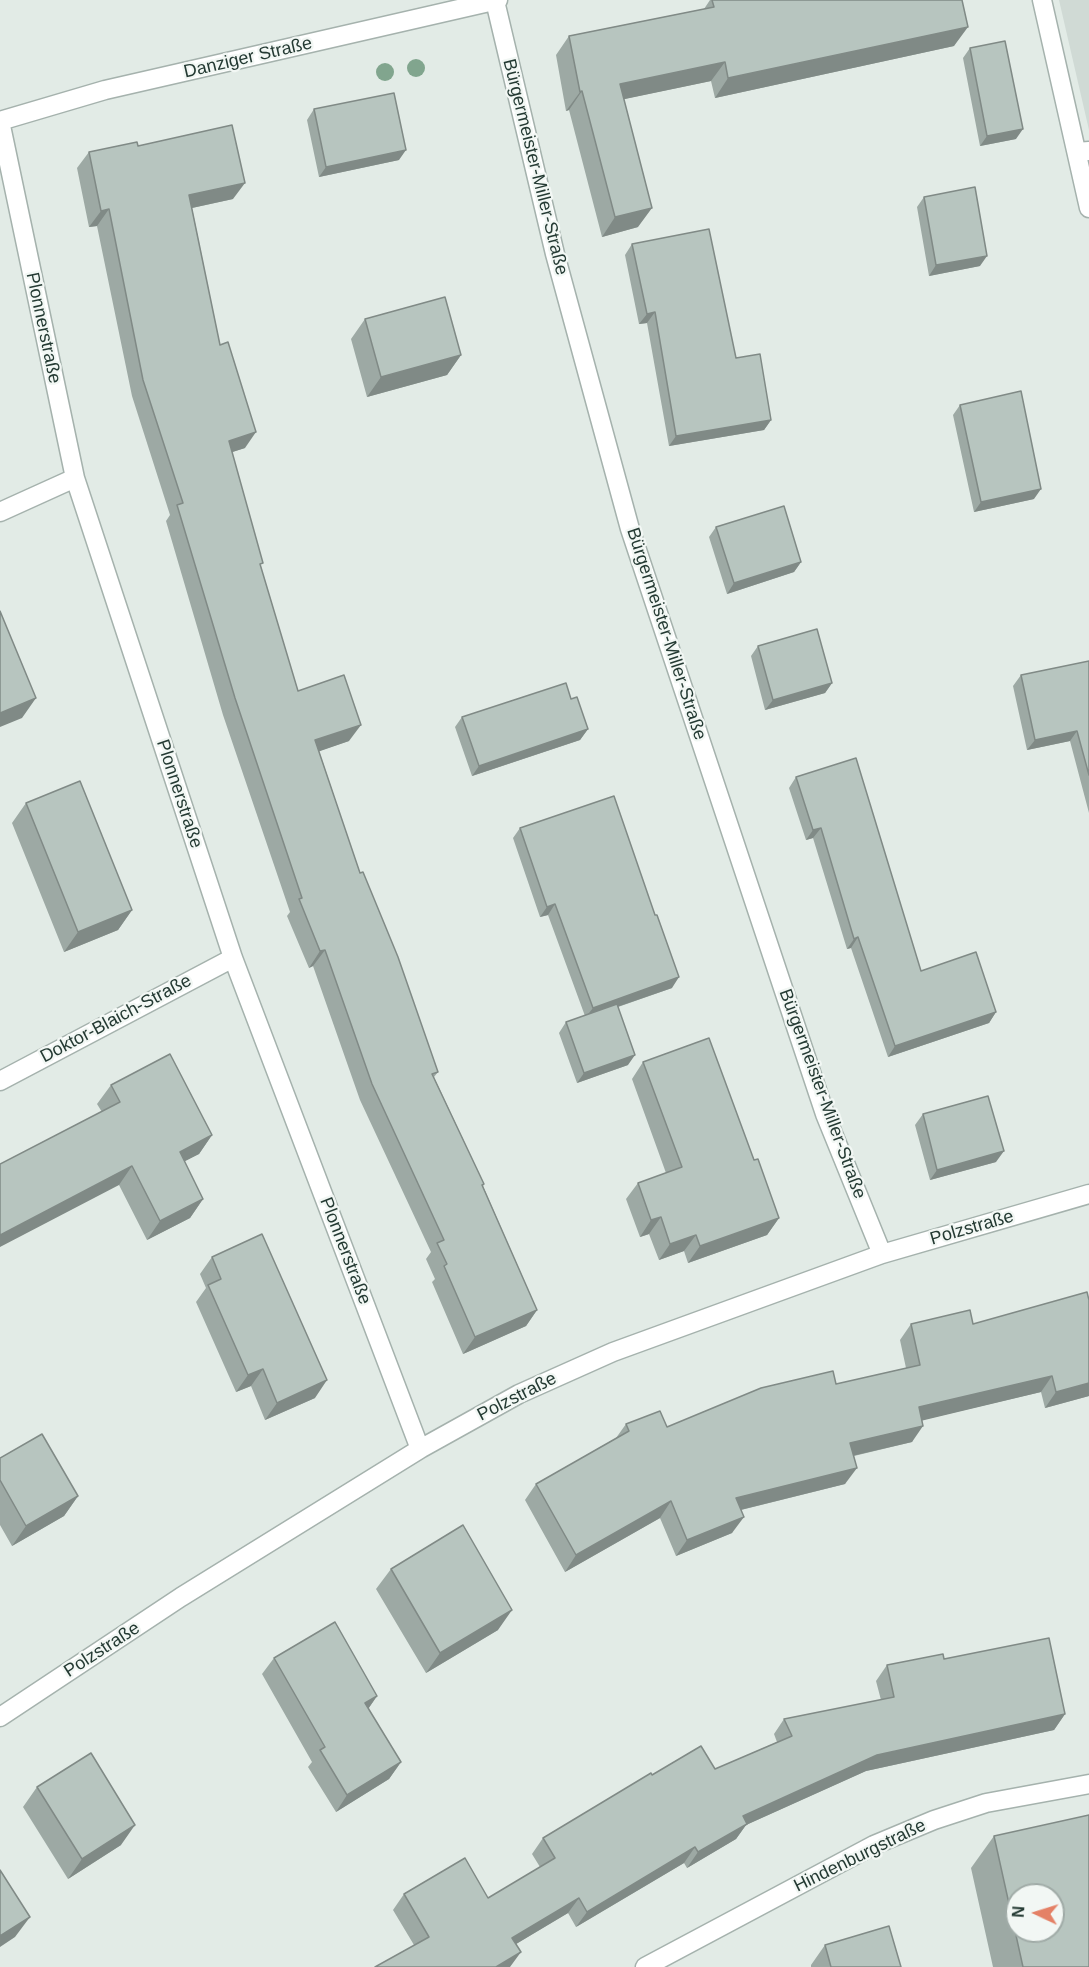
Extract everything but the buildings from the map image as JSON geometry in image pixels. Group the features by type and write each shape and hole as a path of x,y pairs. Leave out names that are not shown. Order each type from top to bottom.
{"street":[{"path":"1042,0 1083,152 1089,208"},
{"name":"Danziger Straße","path":"0,121 105,90 496,1"},
{"name":"Bürgermeister-Miller-Straße","path":"496,1 555,254 630,529 825,1114 882,1254"},
{"name":"Plonnerstraße","path":"0,121 75,478 233,958 420,1449"},
{"path":"0,512 75,478"},
{"name":"Doktor-Blaich-Straße","path":"0,1081 233,958"},
{"name":"Polzstraße","path":"0,1717 181,1598 420,1449 519,1394 613,1352 882,1254 1089,1194"},
{"name":"Hindenburgstraße","path":"645,1967 874,1845 934,1820 986,1803 1089,1784"}],"shaded area":[{"path":"1059,0 1089,0 1089,130"}]}
